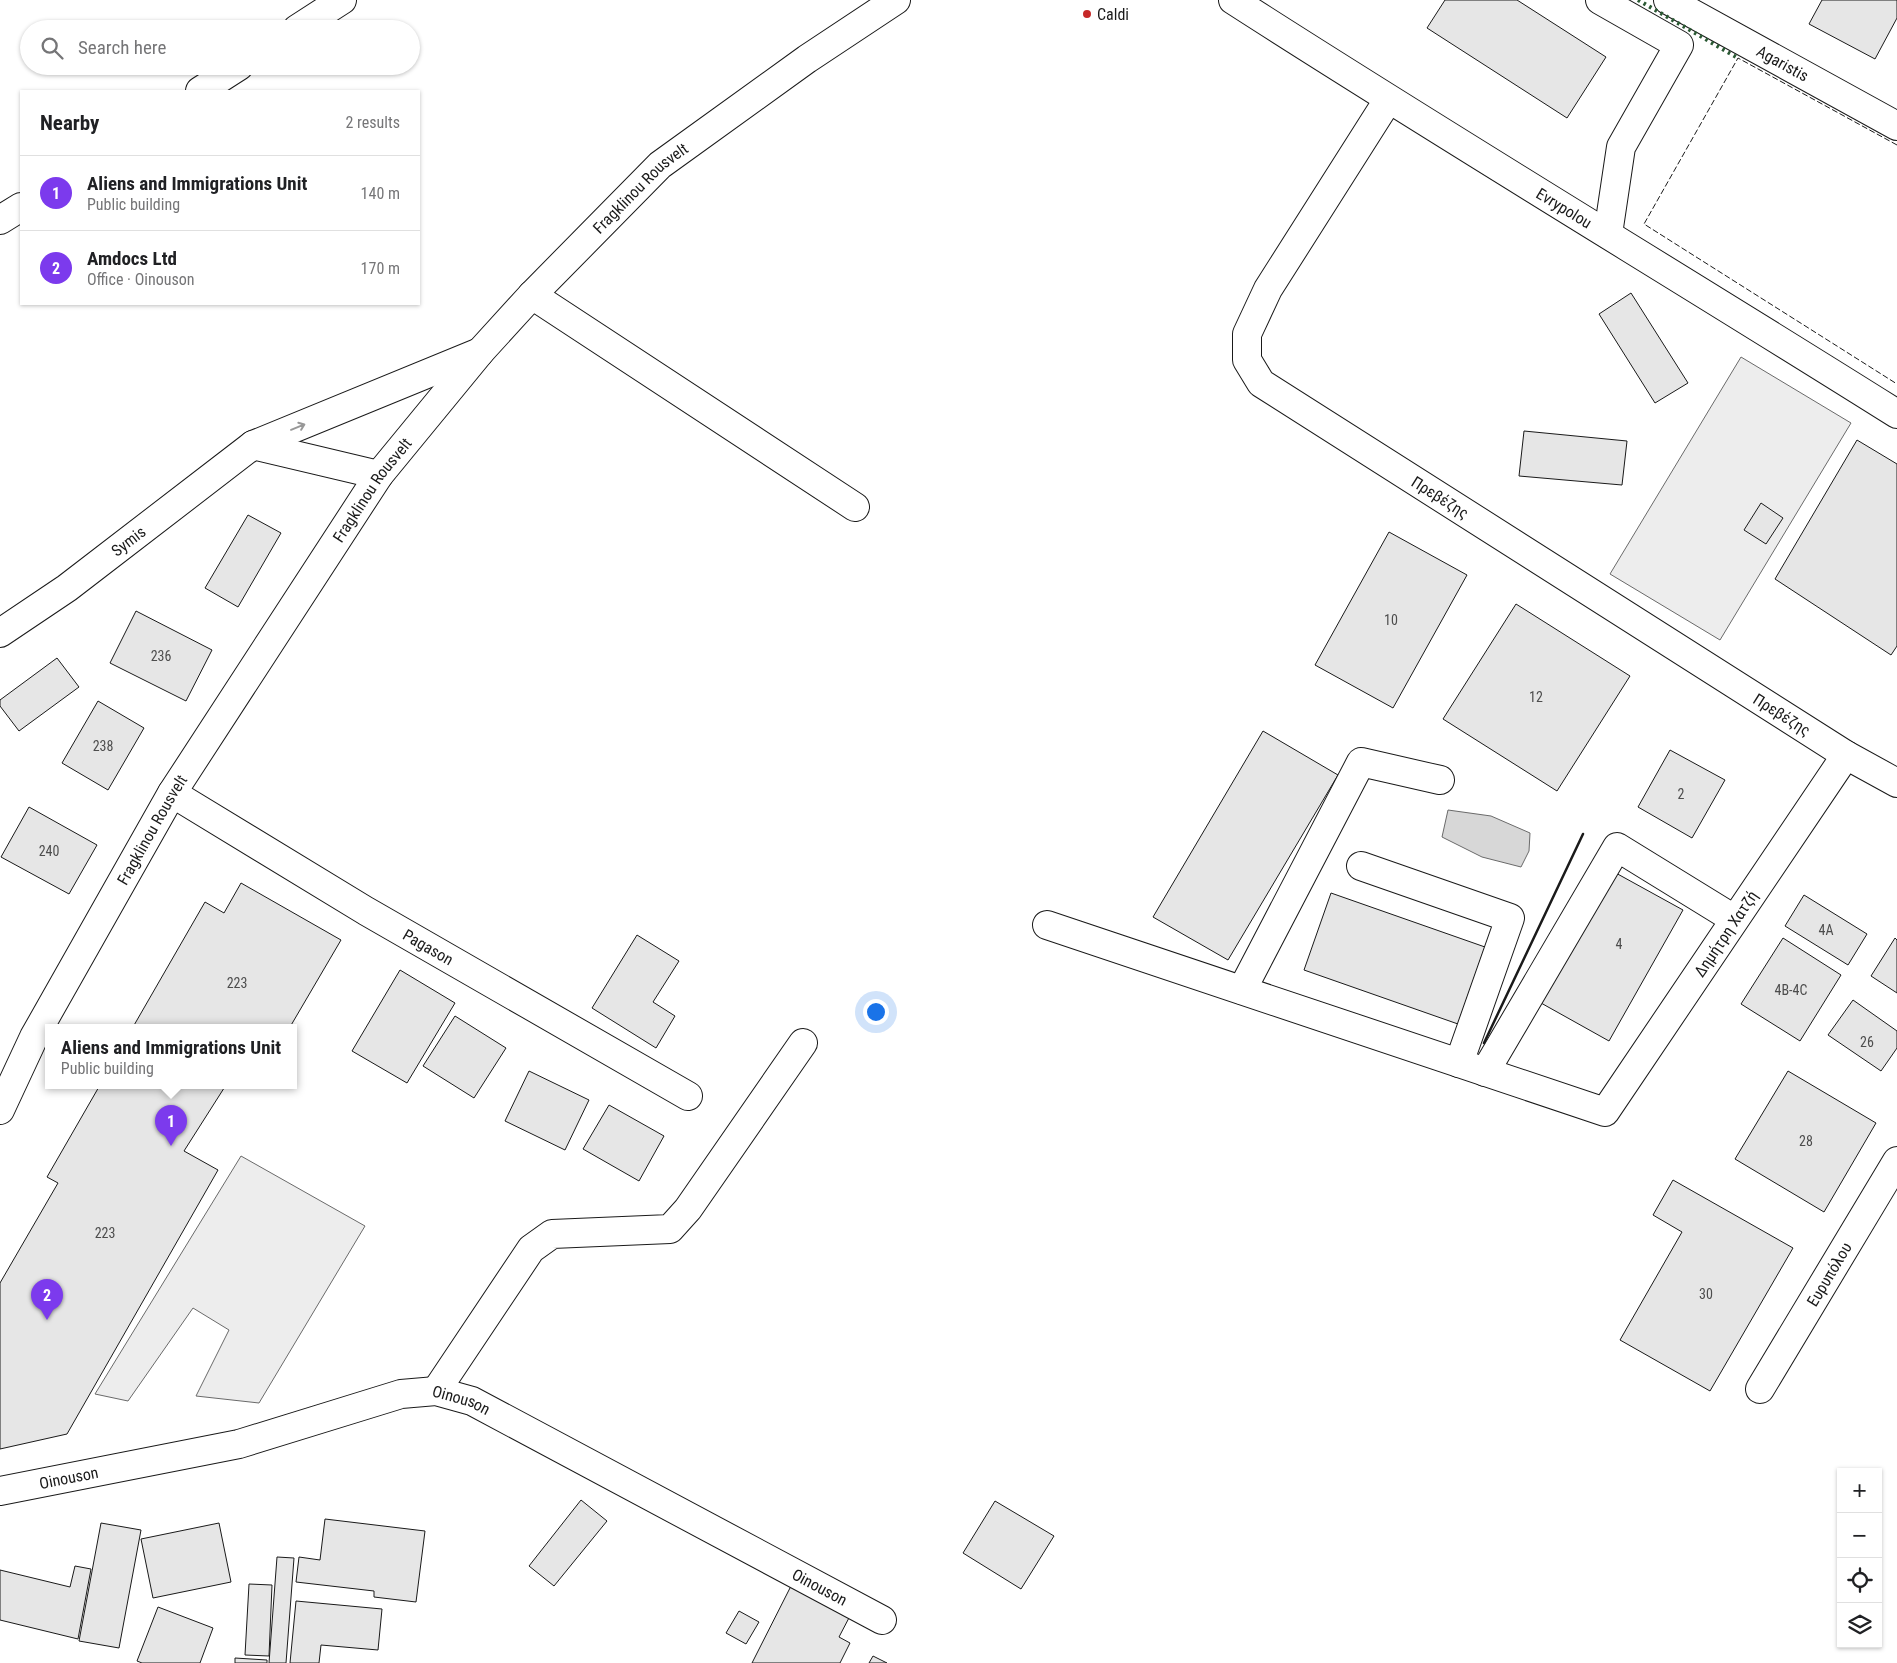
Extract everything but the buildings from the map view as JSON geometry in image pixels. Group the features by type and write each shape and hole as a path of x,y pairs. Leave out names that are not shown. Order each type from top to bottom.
{"street":[{"path":"311,20 342,0"},
{"name":"Fragklinou Rousvelt","path":"0,1110 34,1037 172,793 379,475 480,352 532,295 660,165 807,59 896,0"},
{"name":"Evrypolou","path":"1232,0 1388,100 1897,414"},
{"path":"1600,0 1680,45 1621,146 1608,234"},
{"name":"Agaristis","path":"1668,0 1897,126"},
{"path":"202,90 225,75"},
{"name":"Πρεβέζης","path":"1388,100 1268,289 1247,334 1248,360 1261,383 1846,755 1897,783"},
{"path":"0,220 20,207"},
{"path":"532,295 855,507"},
{"name":"Symis","path":"0,633 67,588 253,444 480,352"},
{"path":"253,444 379,475"},
{"name":"Δημήτρη Χατζή","path":"1485,1072 1605,1112 1846,755"},
{"path":"1242,990 1361,762 1440,780"},
{"name":"Pagason","path":"172,793 366,911 688,1096"},
{"path":"1047,925 1485,1072 1617,846 1734,919"},
{"path":"1361,866 1510,918 1459,1063"},
{"path":"436,1391 531,1249 552,1234 670,1229 688,1209 803,1043"},
{"name":"Ευρυπόλου","path":"1760,1389 1897,1160"},
{"name":"Oinouson","path":"0,1491 239,1444 401,1394 436,1391 472,1401 882,1620"}],"shaded area":[{"path":"1741,357 1851,423 1720,640 1610,574"},
{"path":"1448,810 1491,816 1530,833 1529,851 1521,867 1482,857 1442,837"},
{"path":"241,1156 365,1226 259,1403 196,1396 229,1330 193,1308 128,1401 95,1394"}],"hedge":[{"path":"1638,0 1738,58"}],"fence":[{"path":"1897,145 1738,58 1644,224 1897,384"}],"wall":[{"path":"1484,1043 1583,834"}],"place":[{"name":"Caldi","path":"1087,14"},
{"name":"Aliens and Immigrations Unit","path":"171,1146"},
{"name":"Amdocs Ltd","path":"47,1320"}]}
